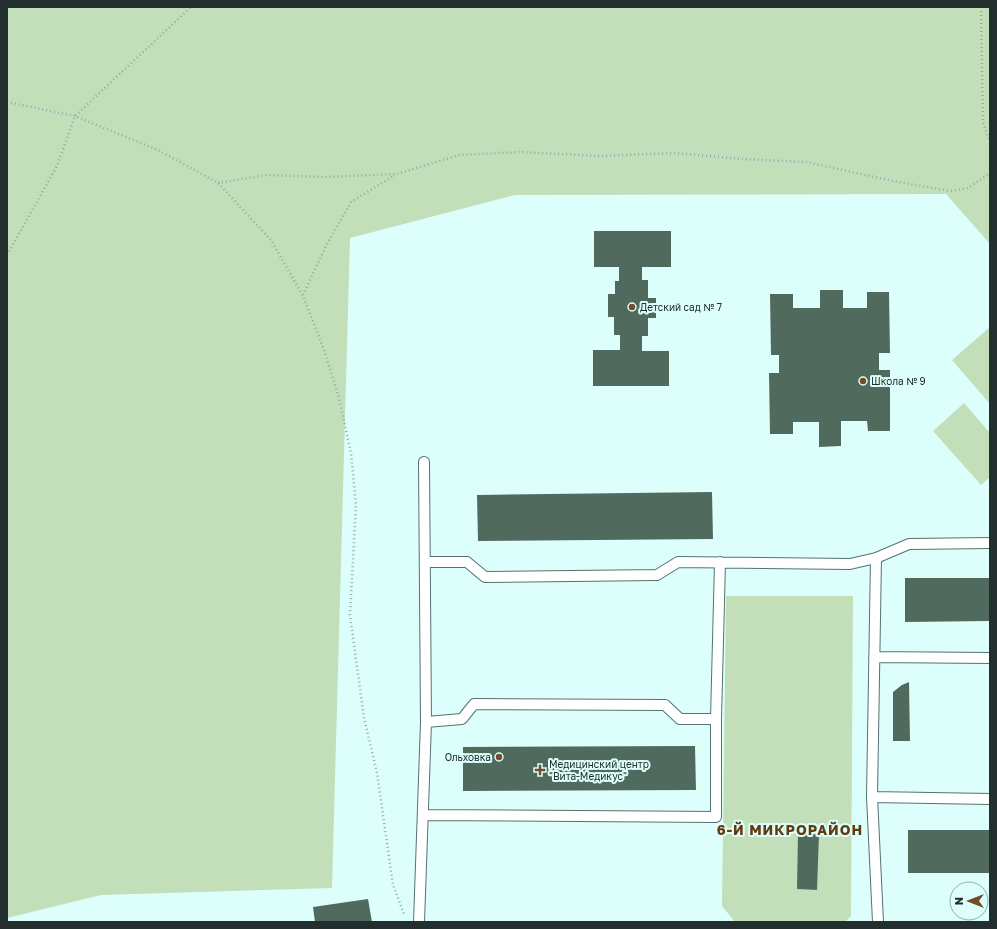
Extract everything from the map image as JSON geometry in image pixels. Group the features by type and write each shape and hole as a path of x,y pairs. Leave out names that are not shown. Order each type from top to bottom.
{"lane":[{"path":"419,922 426,722 424,462"},
{"path":"425,562 466,562 485,577 657,575 678,562 850,564 876,558 909,544 990,543"},
{"path":"876,558 872,797 878,922"},
{"path":"423,815 716,816 716,719 720,562"},
{"path":"874,657 990,658"},
{"path":"426,722 462,720 474,704 665,705 680,719 716,719"},
{"path":"872,797 990,799"}],"path":[{"path":"7,255 57,166 76,116 191,7"},
{"path":"981,7 983,123 990,142"},
{"path":"7,102 76,116 160,151 218,184 270,240 303,296 323,347 339,398 351,453 356,505 350,615 364,718 377,773 394,885 405,915"},
{"path":"303,296 327,244 351,202 397,174 459,154 520,152 600,156 674,153 742,159 806,162 898,182 951,191 968,188 990,173"},
{"path":"218,184 266,175 324,177 397,174"}],"green space":[{"path":"7,7 990,7 990,244 946,194 515,195 350,238 332,888 101,895 7,918"},
{"path":"990,327 990,404 952,360"},
{"path":"964,403 990,433 990,477 981,485 933,431"},
{"path":"726,596 853,596 851,916 845,922 735,922 722,906"}],"building":[{"name":"Детский сад № 7","path":"594,231 671,231 671,267 642,267 642,280 648,280 648,298 656,298 656,318 648,318 648,336 642,336 642,351 669,351 669,386 593,386 593,350 620,350 620,335 614,335 614,317 608,317 608,294 615,294 615,281 619,281 619,267 594,267"},
{"path":"820,290 843,290 843,308 867,308 867,292 889,292 890,353 879,353 879,370 890,370 890,431 868,431 867,421 841,421 841,446 819,447 819,422 793,422 793,434 770,434 769,373 779,373 779,355 771,355 770,294 793,294 793,308 820,308"},
{"path":"712,492 713,539 478,541 477,495"},
{"path":"905,578 990,578 990,621 905,622"},
{"path":"909,682 910,741 893,741 893,692"},
{"path":"695,746 696,790 463,791 463,747"},
{"path":"908,830 990,830 990,873 908,873"},
{"path":"798,834 819,834 817,890 797,889"},
{"path":"368,899 372,922 315,922 313,907"}],"place":[{"name":"Детский сад № 7","path":"632,307"},
{"name":"Школа № 9","path":"863,381"},
{"name":"Ольховка","path":"499,757"},
{"name":"Медицинский центр \"Вита-Медикус\"","path":"540,770"}],"district":[{"name":"6-Й МИКРОРАЙОН","path":"790,829"}]}
